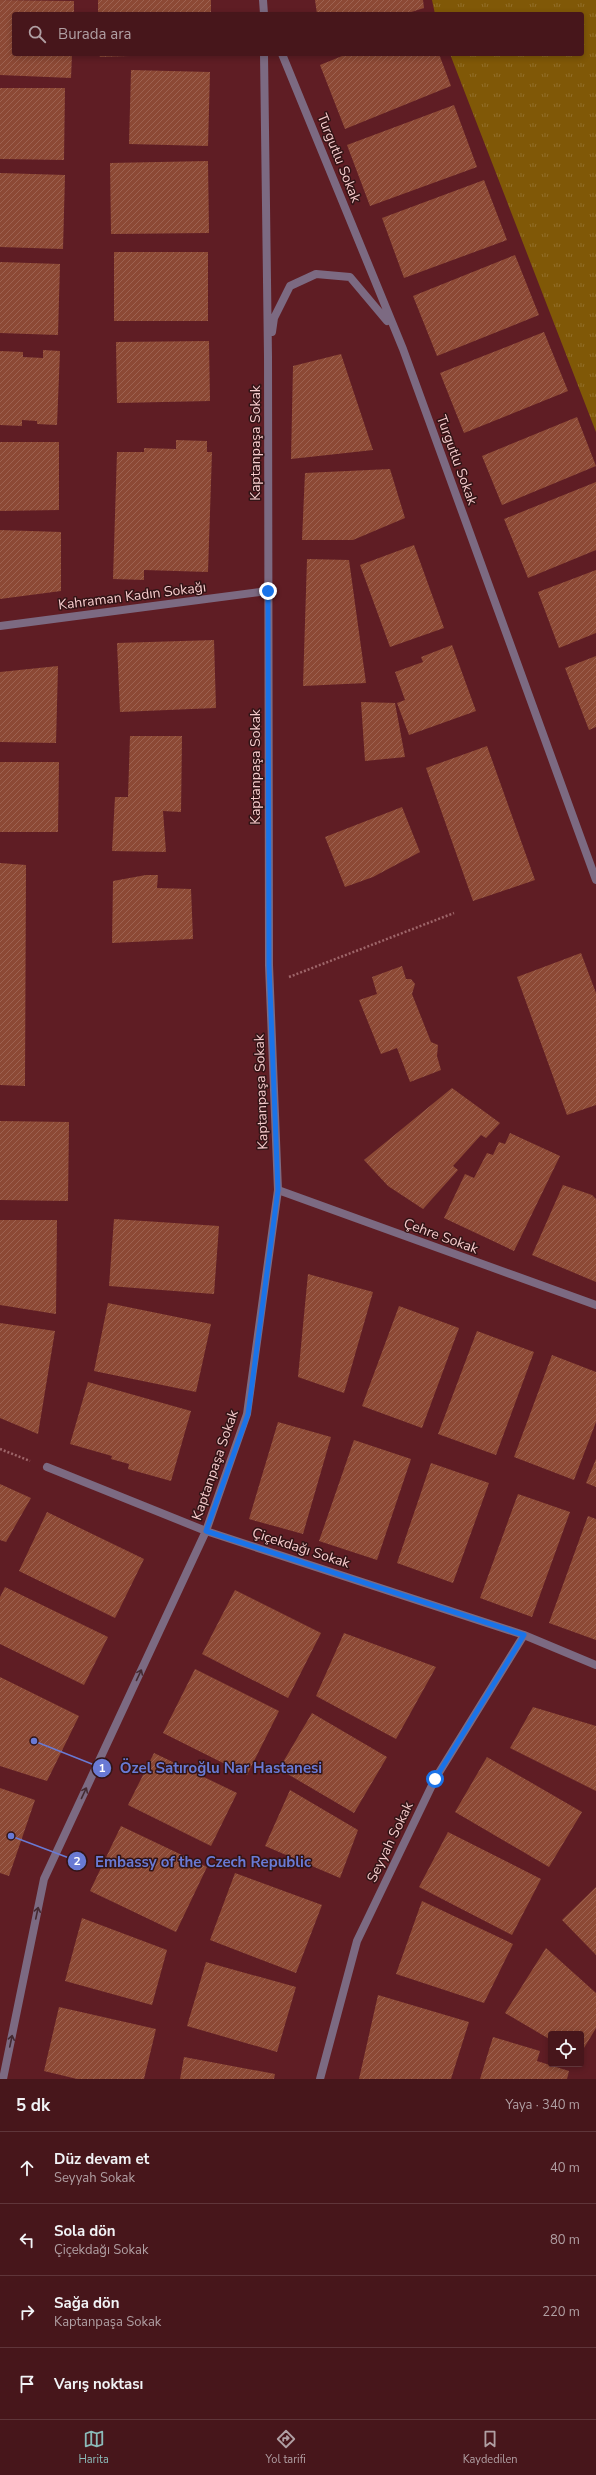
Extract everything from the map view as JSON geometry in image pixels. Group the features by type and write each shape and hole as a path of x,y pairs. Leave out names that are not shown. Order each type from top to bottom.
{"street":[{"path":"264,0 264,12"},
{"name":"Kaptanpaşa Sokak","path":"3,2079 44,1879 206,1531 248,1414 278,1190 270,984 268,356 264,56"},
{"name":"Turgutlu Sokak","path":"283,56 403,349 596,880"},
{"path":"268,356 274,318 290,286 316,274 350,277 384,315 403,349"},
{"name":"Kahraman Kadın Sokağı","path":"0,626 268,591"},
{"name":"Çehre Sokak","path":"278,1190 596,1306"},
{"name":"Çiçekdağı Sokak","path":"47,1468 206,1531 524,1635 596,1666"},
{"name":"Seyyah Sokak","path":"320,2079 357,1941 435,1779 524,1635"}],"path":[{"path":"270,984 454,913"},
{"path":"0,1448 47,1468"}],"green space":[{"path":"432,0 596,0 596,432 451,56 584,56 584,12 435,12"}],"building":[{"path":"0,0 74,1 74,12 12,12 12,56 72,56 71,78 0,75"},
{"path":"98,0 211,0 211,12 98,12"},
{"path":"315,0 423,0 424,8 411,12 317,12"},
{"path":"100,56 129,56 100,57"},
{"path":"342,56 440,56 451,86 345,129 320,65"},
{"path":"131,70 210,72 208,146 129,144"},
{"path":"0,88 65,88 64,160 0,159"},
{"path":"454,105 477,167 370,206 347,145"},
{"path":"208,161 209,233 111,234 110,163"},
{"path":"0,173 65,175 63,249 0,247"},
{"path":"484,180 507,240 404,278 382,218"},
{"path":"114,252 208,252 208,321 114,321"},
{"path":"515,255 539,315 437,356 413,296"},
{"path":"0,262 60,264 58,335 0,333"},
{"path":"544,332 568,391 464,433 440,373"},
{"path":"209,341 210,401 117,403 116,342"},
{"path":"43,350 60,351 57,425 37,424 37,421 22,420 22,426 0,425 0,351 23,352 23,357 43,358"},
{"path":"341,354 373,450 291,459 293,366"},
{"path":"577,417 596,466 502,505 482,456"},
{"path":"176,440 207,441 207,452 212,452 208,572 144,570 144,580 113,579 117,452 144,452 144,448 176,449"},
{"path":"0,442 59,442 59,510 0,511"},
{"path":"390,469 405,518 353,540 302,540 305,473"},
{"path":"596,482 596,550 528,578 504,519"},
{"path":"0,530 61,532 61,591 0,599"},
{"path":"414,545 444,628 390,647 360,565"},
{"path":"307,559 349,560 366,683 303,686"},
{"path":"596,570 596,633 559,648 538,592"},
{"path":"214,640 216,708 120,712 117,643"},
{"path":"452,645 476,711 409,735 397,703 405,700 395,672 423,662 421,657"},
{"path":"596,656 596,727 589,730 565,668"},
{"path":"58,666 56,743 0,742 0,672"},
{"path":"361,702 395,703 405,757 365,761"},
{"path":"130,736 182,736 181,812 163,811 166,852 112,851 115,797 128,797"},
{"path":"487,746 535,880 473,901 426,768"},
{"path":"0,762 59,762 58,832 0,832"},
{"path":"402,807 420,852 373,877 345,887 325,837"},
{"path":"0,863 26,865 25,1086 0,1085"},
{"path":"146,875 158,875 157,888 191,889 193,939 112,943 113,881"},
{"path":"581,953 596,993 596,1105 567,1115 517,977"},
{"path":"402,966 406,979 411,979 415,984 412,994 431,1042 438,1045 437,1056 441,1070 410,1082 397,1048 381,1054 359,1000 377,994 372,977"},
{"path":"452,1088 500,1123 486,1138 481,1135 453,1166 458,1170 423,1209 388,1186 364,1160"},
{"path":"0,1121 69,1122 68,1201 0,1200"},
{"path":"510,1133 560,1156 514,1251 444,1218 465,1174 474,1178 487,1153 493,1155 499,1142 505,1144"},
{"path":"563,1185 592,1195 596,1199 596,1282 532,1255"},
{"path":"114,1219 219,1226 214,1294 109,1286"},
{"path":"0,1220 57,1220 56,1314 0,1305"},
{"path":"308,1274 373,1292 344,1393 298,1377"},
{"path":"108,1303 211,1324 196,1392 94,1371"},
{"path":"399,1306 459,1328 422,1428 362,1406"},
{"path":"0,1323 55,1331 38,1434 0,1418"},
{"path":"477,1331 534,1352 496,1455 438,1434"},
{"path":"552,1355 596,1372 596,1422 574,1480 514,1457"},
{"path":"88,1382 191,1411 171,1481 128,1469 129,1464 111,1459 112,1456 70,1444"},
{"path":"278,1422 331,1437 303,1534 249,1519"},
{"path":"354,1440 411,1459 377,1560 319,1541"},
{"path":"596,1459 596,1487 586,1483"},
{"path":"431,1463 489,1483 453,1583 397,1563"},
{"path":"0,1484 31,1498 6,1542 0,1540"},
{"path":"518,1494 570,1512 532,1617 480,1598"},
{"path":"47,1512 144,1559 115,1618 19,1571"},
{"path":"588,1516 596,1519 596,1640 549,1623"},
{"path":"5,1587 108,1637 84,1685 0,1644 0,1597"},
{"path":"235,1590 321,1633 288,1698 202,1654"},
{"path":"344,1633 436,1667 396,1739 316,1696"},
{"path":"195,1669 279,1711 247,1775 163,1733"},
{"path":"0,1677 79,1716 47,1781 0,1766"},
{"path":"533,1707 596,1726 596,1791 510,1748"},
{"path":"312,1713 387,1757 354,1813 279,1769"},
{"path":"154,1753 237,1793 211,1846 128,1805"},
{"path":"487,1757 582,1812 549,1867 455,1812"},
{"path":"0,1788 35,1800 9,1876 0,1873"},
{"path":"290,1790 358,1830 340,1878 265,1846"},
{"path":"121,1826 207,1867 176,1932 90,1891"},
{"path":"448,1832 541,1879 512,1935 419,1887"},
{"path":"235,1873 322,1905 296,1973 210,1940"},
{"path":"596,1887 596,1955 562,1920"},
{"path":"422,1901 513,1944 484,2003 396,1974"},
{"path":"82,1918 167,1950 152,2005 65,1981"},
{"path":"546,1948 596,1993 596,2028 584,2048 584,2031 548,2031 548,2038 505,2013"},
{"path":"206,1962 296,1987 277,2052 187,2026"},
{"path":"378,1995 469,2022 451,2079 359,2079"},
{"path":"59,2007 156,2029 144,2079 77,2079 44,2071"},
{"path":"493,2037 540,2051 537,2061 548,2064 548,2067 556,2067 569,2071 567,2079 480,2079"},
{"path":"184,2057 275,2074 274,2079 180,2079"}],"place":[{"name":"Özel Satıroğlu Nar Hastanesi","path":"34,1741"},
{"name":"Embassy of the Czech Republic","path":"11,1836"}],"route":[{"path":"268,591 269,965 278,1190 248,1414 206,1531 524,1635 435,1779"}]}
